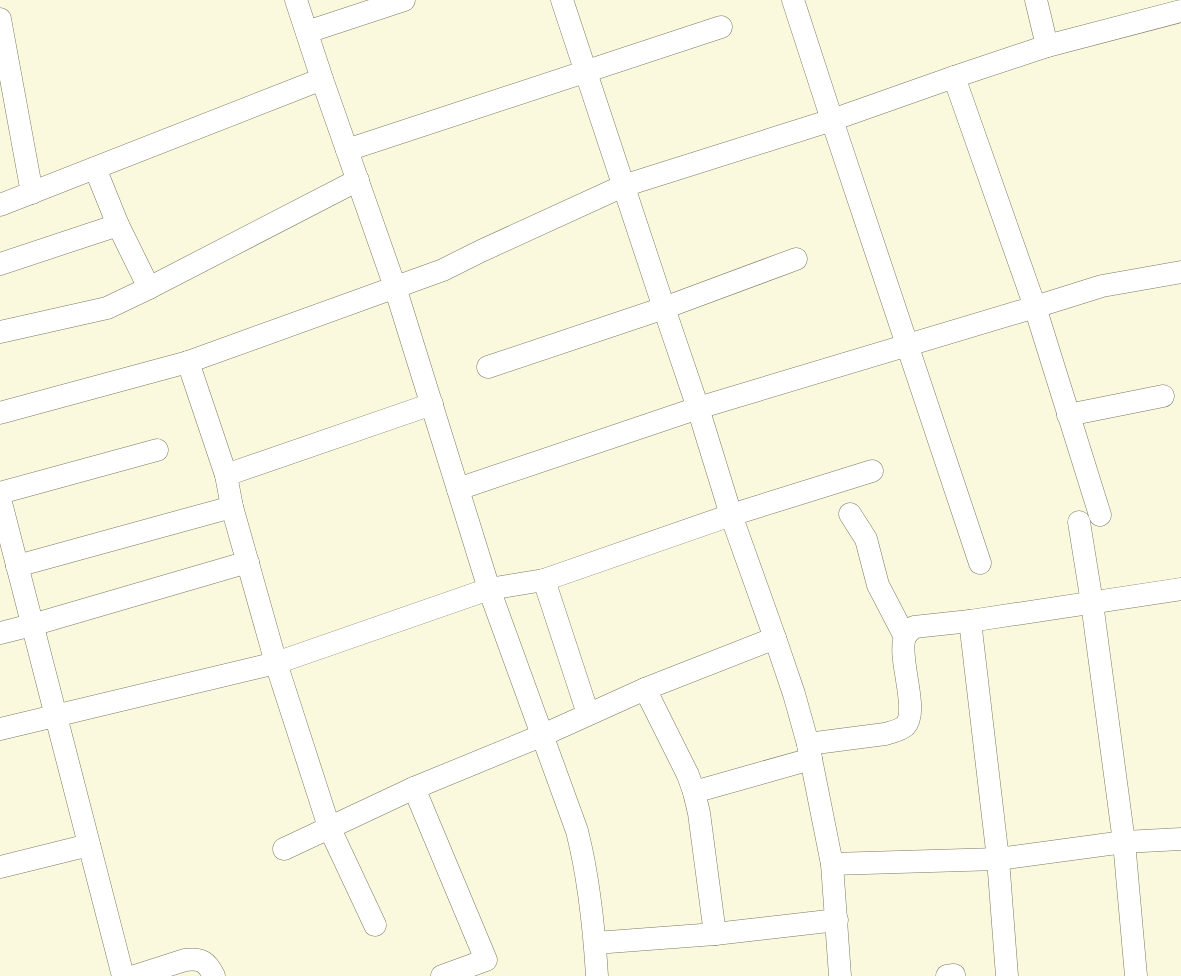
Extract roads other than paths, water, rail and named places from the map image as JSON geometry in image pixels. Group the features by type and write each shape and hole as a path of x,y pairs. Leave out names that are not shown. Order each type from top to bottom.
{"street":[{"path":"296,0 395,288 489,589 577,831 582,849 587,884 595,943 597,976"},
{"path":"307,32 404,0"},
{"path":"562,0 698,408 731,515 794,694 810,752 832,864 840,976"},
{"path":"793,0 980,562"},
{"path":"1036,0 1046,46"},
{"path":"0,413 188,362 395,288 443,270 623,186 832,120 1046,46 1181,11"},
{"path":"0,19 32,193"},
{"path":"347,150 721,27"},
{"path":"954,77 1035,307 1100,515"},
{"path":"0,205 322,78"},
{"path":"95,168 118,225 149,288"},
{"path":"0,332 107,308 149,288 358,180"},
{"path":"0,264 118,225"},
{"path":"488,367 664,308 796,259"},
{"path":"458,489 698,408 1102,286 1181,272"},
{"path":"188,362 226,475 232,507 276,663 328,827 375,925"},
{"path":"1068,415 1163,396"},
{"path":"226,475 432,404"},
{"path":"0,493 157,450"},
{"path":"0,729 276,663 489,589 544,580 731,515 872,471"},
{"path":"0,499 5,537 17,566 123,976"},
{"path":"17,566 232,507"},
{"path":"694,792 810,752 896,731 906,725 909,719 910,705 904,660 905,637 878,585 866,539 850,514"},
{"path":"1079,522 1092,603 1124,842 1136,976"},
{"path":"0,633 248,562"},
{"path":"544,580 588,714"},
{"path":"905,637 914,627 970,621 1181,589"},
{"path":"970,621 998,859 1007,976"},
{"path":"284,849 328,827 414,788 543,735 646,689 775,638"},
{"path":"646,689 688,775 694,792 699,813 715,934"},
{"path":"414,788 486,960 442,976"},
{"path":"832,864 998,859 1124,842 1181,839"},
{"path":"0,867 89,845"},
{"path":"595,943 715,934 837,920"},
{"path":"135,976 185,960 197,959 210,968 214,976"}]}
